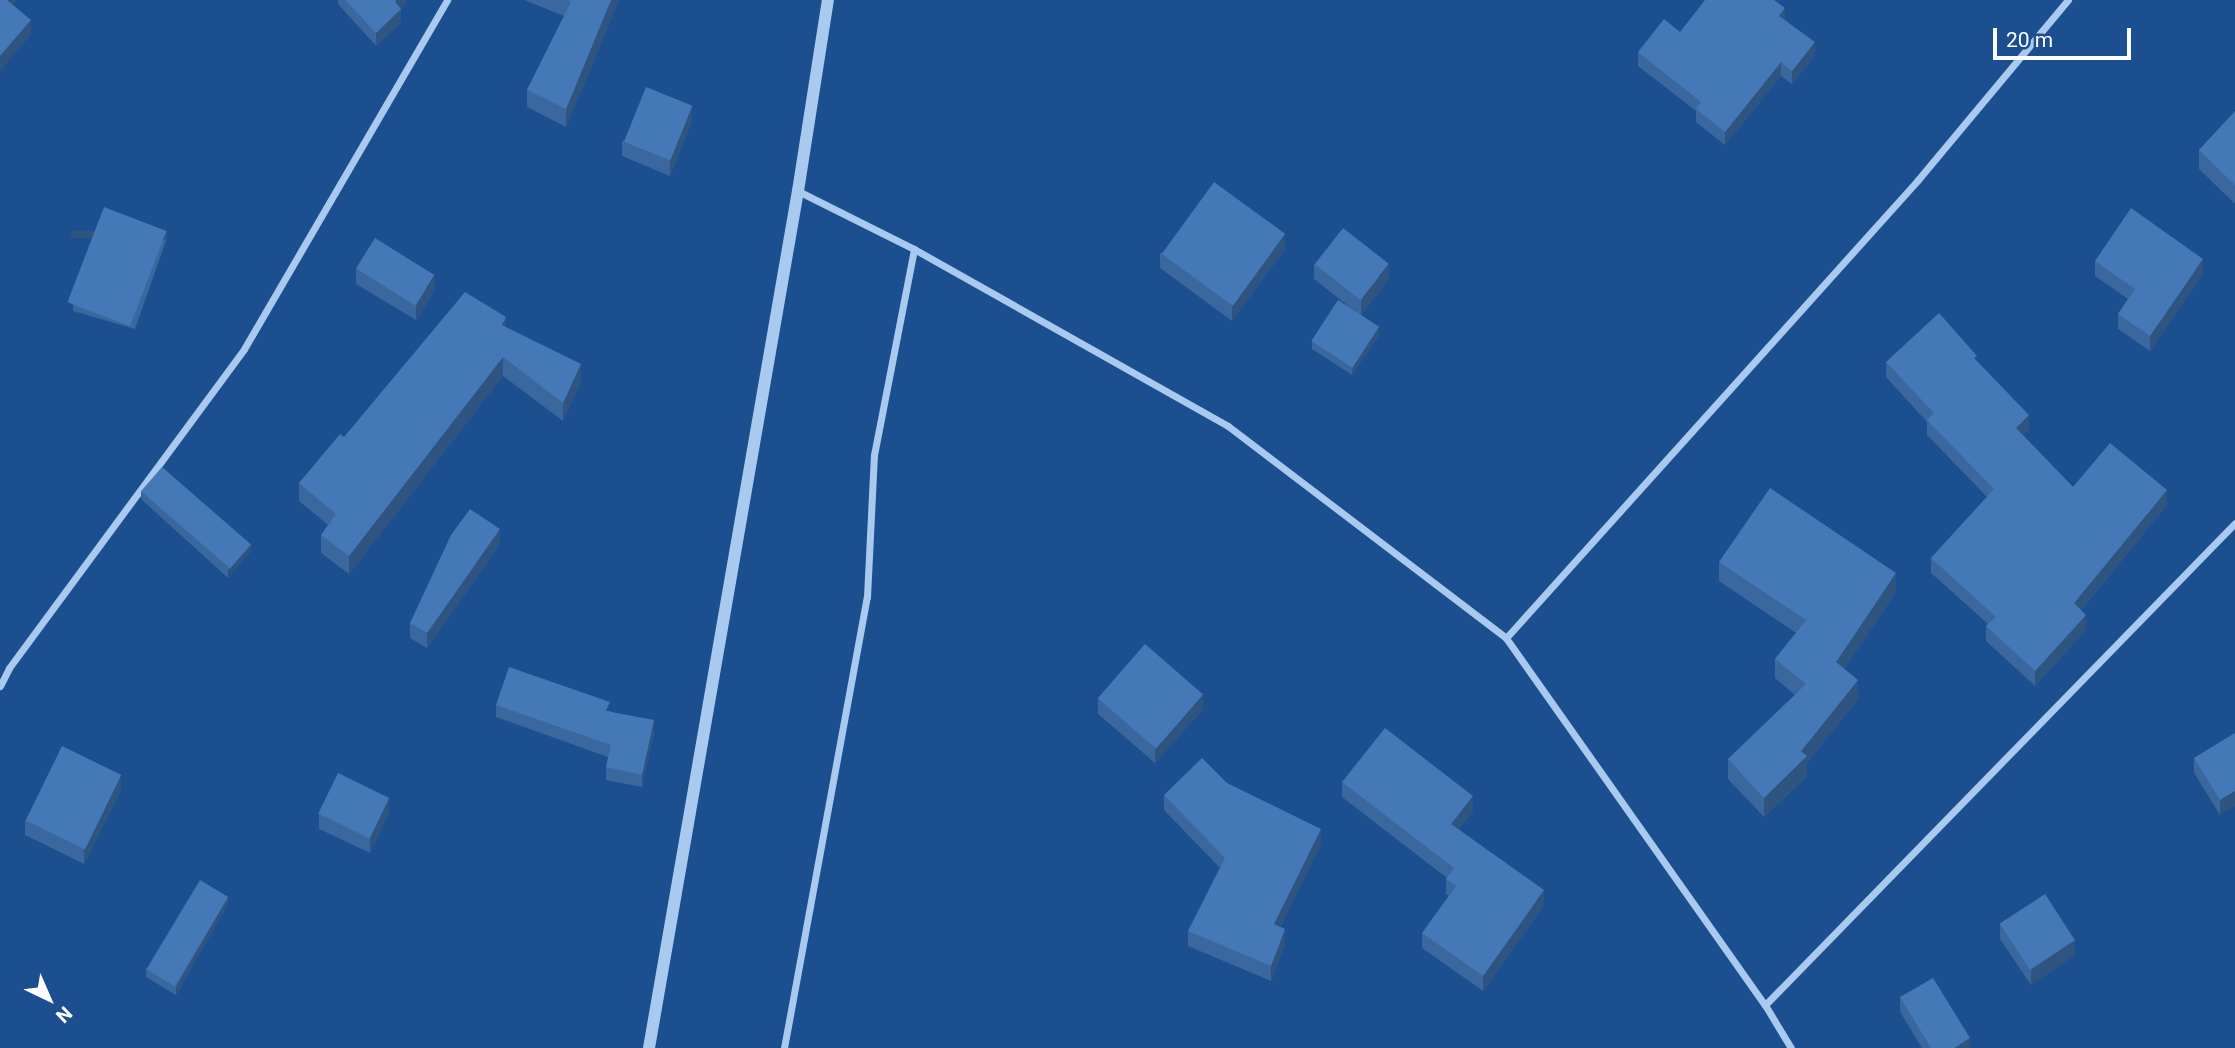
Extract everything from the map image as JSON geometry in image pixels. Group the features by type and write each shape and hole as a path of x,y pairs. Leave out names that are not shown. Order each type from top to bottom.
{"street":[{"path":"0,686 9,667 244,349 447,0"},
{"path":"649,1048 798,191 828,0"},
{"path":"1506,638 1917,181 2068,0"},
{"path":"798,191 914,249 1228,426 1506,638 1765,1005 1791,1048"},
{"path":"784,1048 867,597 874,455 914,249"},
{"path":"1765,1005 2235,523"}],"building":[{"path":"0,0 7,0 31,20 0,56"},
{"path":"345,0 396,0 401,9 376,33"},
{"path":"566,0 611,0 566,109 527,90 571,2"},
{"path":"1705,0 1774,0 1785,8 1779,16 1815,42 1792,71 1781,62 1725,132 1696,109 1701,102 1638,52 1664,19 1680,32"},
{"path":"646,87 692,106 670,160 624,142"},
{"path":"2235,111 2235,185 2199,150"},
{"path":"1214,182 1285,234 1233,306 1162,254"},
{"path":"104,207 167,231 130,326 67,302"},
{"path":"2131,208 2203,259 2150,336 2118,314 2135,289 2095,261"},
{"path":"1343,228 1389,264 1360,300 1315,264"},
{"path":"375,238 434,275 415,306 356,269"},
{"path":"465,292 506,317 502,325 581,364 563,403 503,357 349,556 321,535 336,514 299,483 340,434 344,437"},
{"path":"1338,300 1379,327 1352,368 1311,341"},
{"path":"1939,313 1977,356 1974,358 2029,415 2016,428 2073,487 2110,443 2167,490 2074,603 2086,615 2035,671 1986,626 1996,617 1931,558 1994,489 1927,420 1934,413 1886,362"},
{"path":"162,467 251,544 230,569 141,491"},
{"path":"1770,488 1896,573 1836,662 1858,680 1801,751 1807,756 1764,798 1728,759 1806,684 1775,659 1806,620 1719,562"},
{"path":"470,509 500,529 427,633 410,623 451,535"},
{"path":"1145,644 1203,695 1156,749 1098,698"},
{"path":"509,667 610,702 606,711 654,720 642,775 606,767 611,745 496,705"},
{"path":"1385,728 1473,796 1451,824 1544,890 1483,976 1422,933 1456,886 1446,879 1454,868 1342,782"},
{"path":"2235,733 2235,791 2220,800 2194,758"},
{"path":"62,746 121,775 85,850 26,821"},
{"path":"1202,758 1227,783 1321,829 1274,924 1285,929 1271,966 1188,931 1225,858 1164,795"},
{"path":"338,773 389,798 370,838 318,813"},
{"path":"200,880 228,897 175,986 146,969"},
{"path":"2045,894 2075,940 2030,970 2000,923"},
{"path":"1933,978 1970,1038 1954,1048 1931,1048 1900,997"}]}
